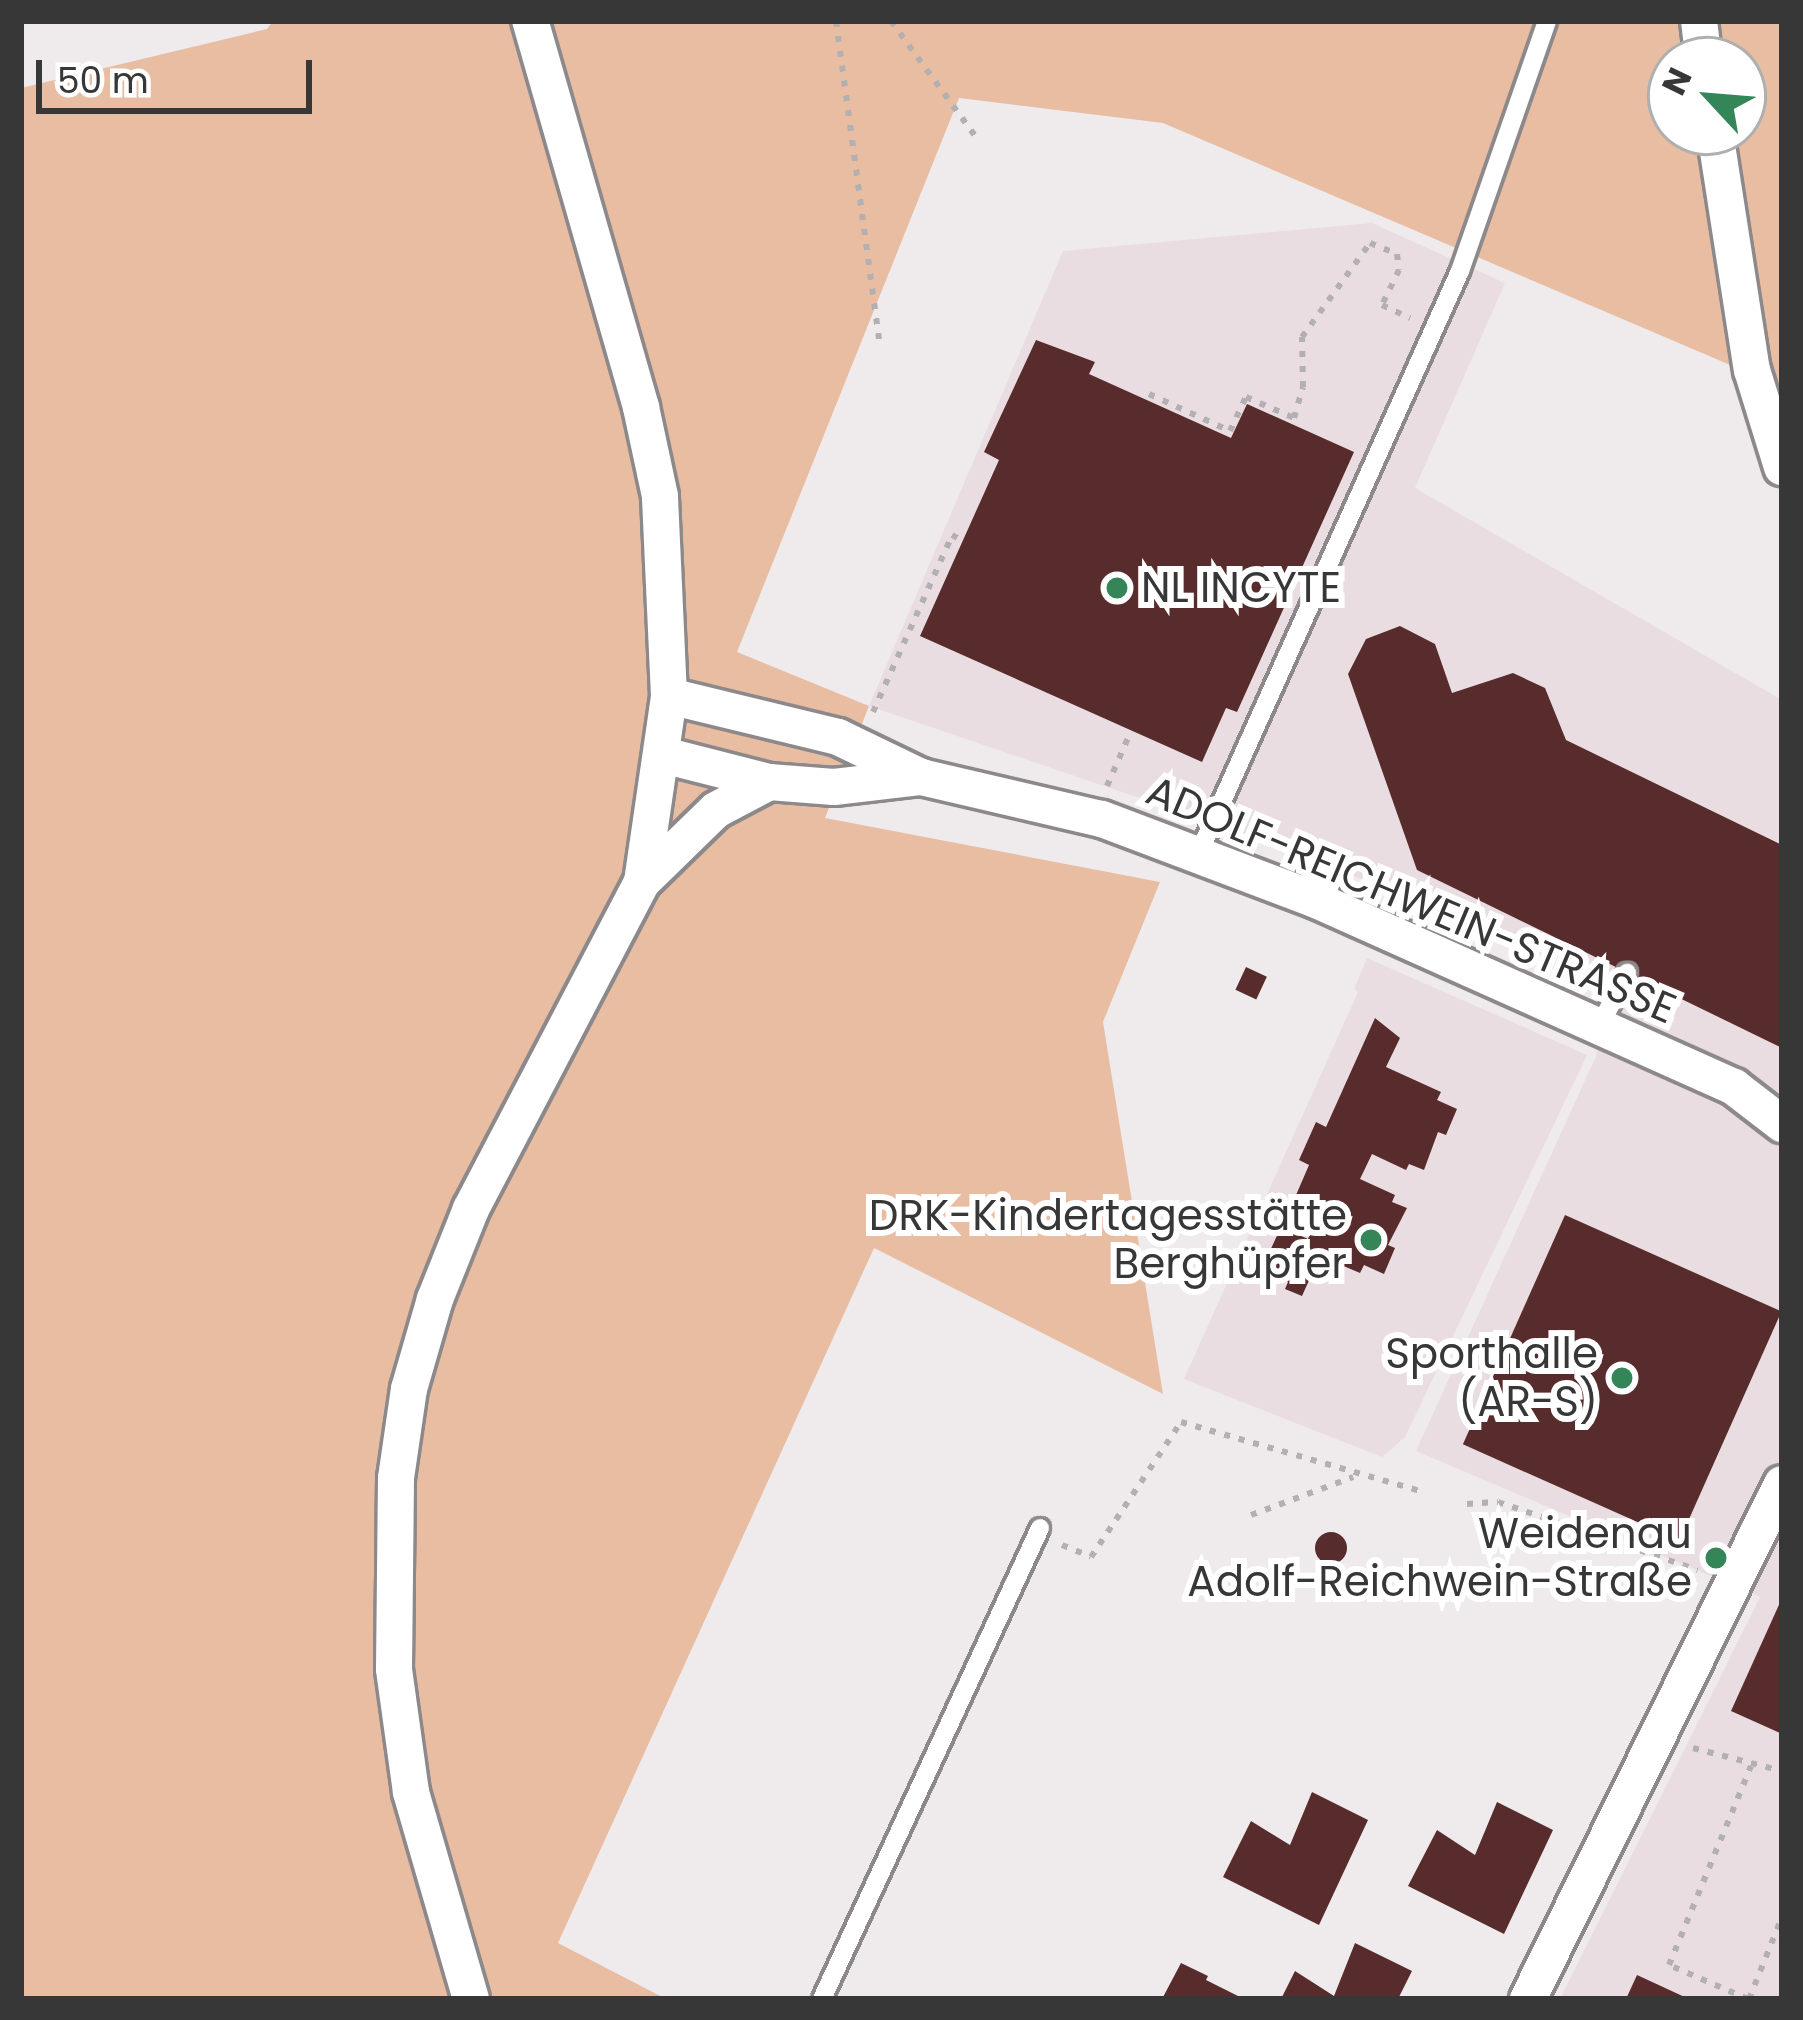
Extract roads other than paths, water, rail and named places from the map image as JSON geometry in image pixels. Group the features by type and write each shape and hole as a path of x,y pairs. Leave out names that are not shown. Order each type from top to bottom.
{"street":[{"path":"530,21 641,407 660,496 669,696 642,882"},
{"path":"1719,156 1751,370 1782,467"},
{"name":"ADOLF-REICHWEIN-STRASSE","path":"669,696 838,737 920,777 1102,819 1316,900 1734,1087 1782,1124"},
{"name":"ADOLF-REICHWEIN-STRASSE","path":"662,755 769,782 834,787 920,777"},
{"path":"471,1999 411,1792 394,1669 396,1478 409,1389 435,1299 471,1209 642,882 716,810 769,782"},
{"path":"1528,1999 1782,1484"}],"lane":[{"path":"1198,855 1435,330 1546,21"},
{"path":"1252,678 1273,688"},
{"path":"1600,1025 1627,973"},
{"path":"822,1999 1040,1528"}],"place":[{"name":"NL INCYTE","path":"1117,588"},
{"name":"DRK-Kindertagesstätte Berghüpfer","path":"1371,1240"},
{"name":"Sporthalle (AR-S)","path":"1622,1378"},
{"name":"Weidenau Adolf-Reichwein-Straße","path":"1716,1558"}]}
